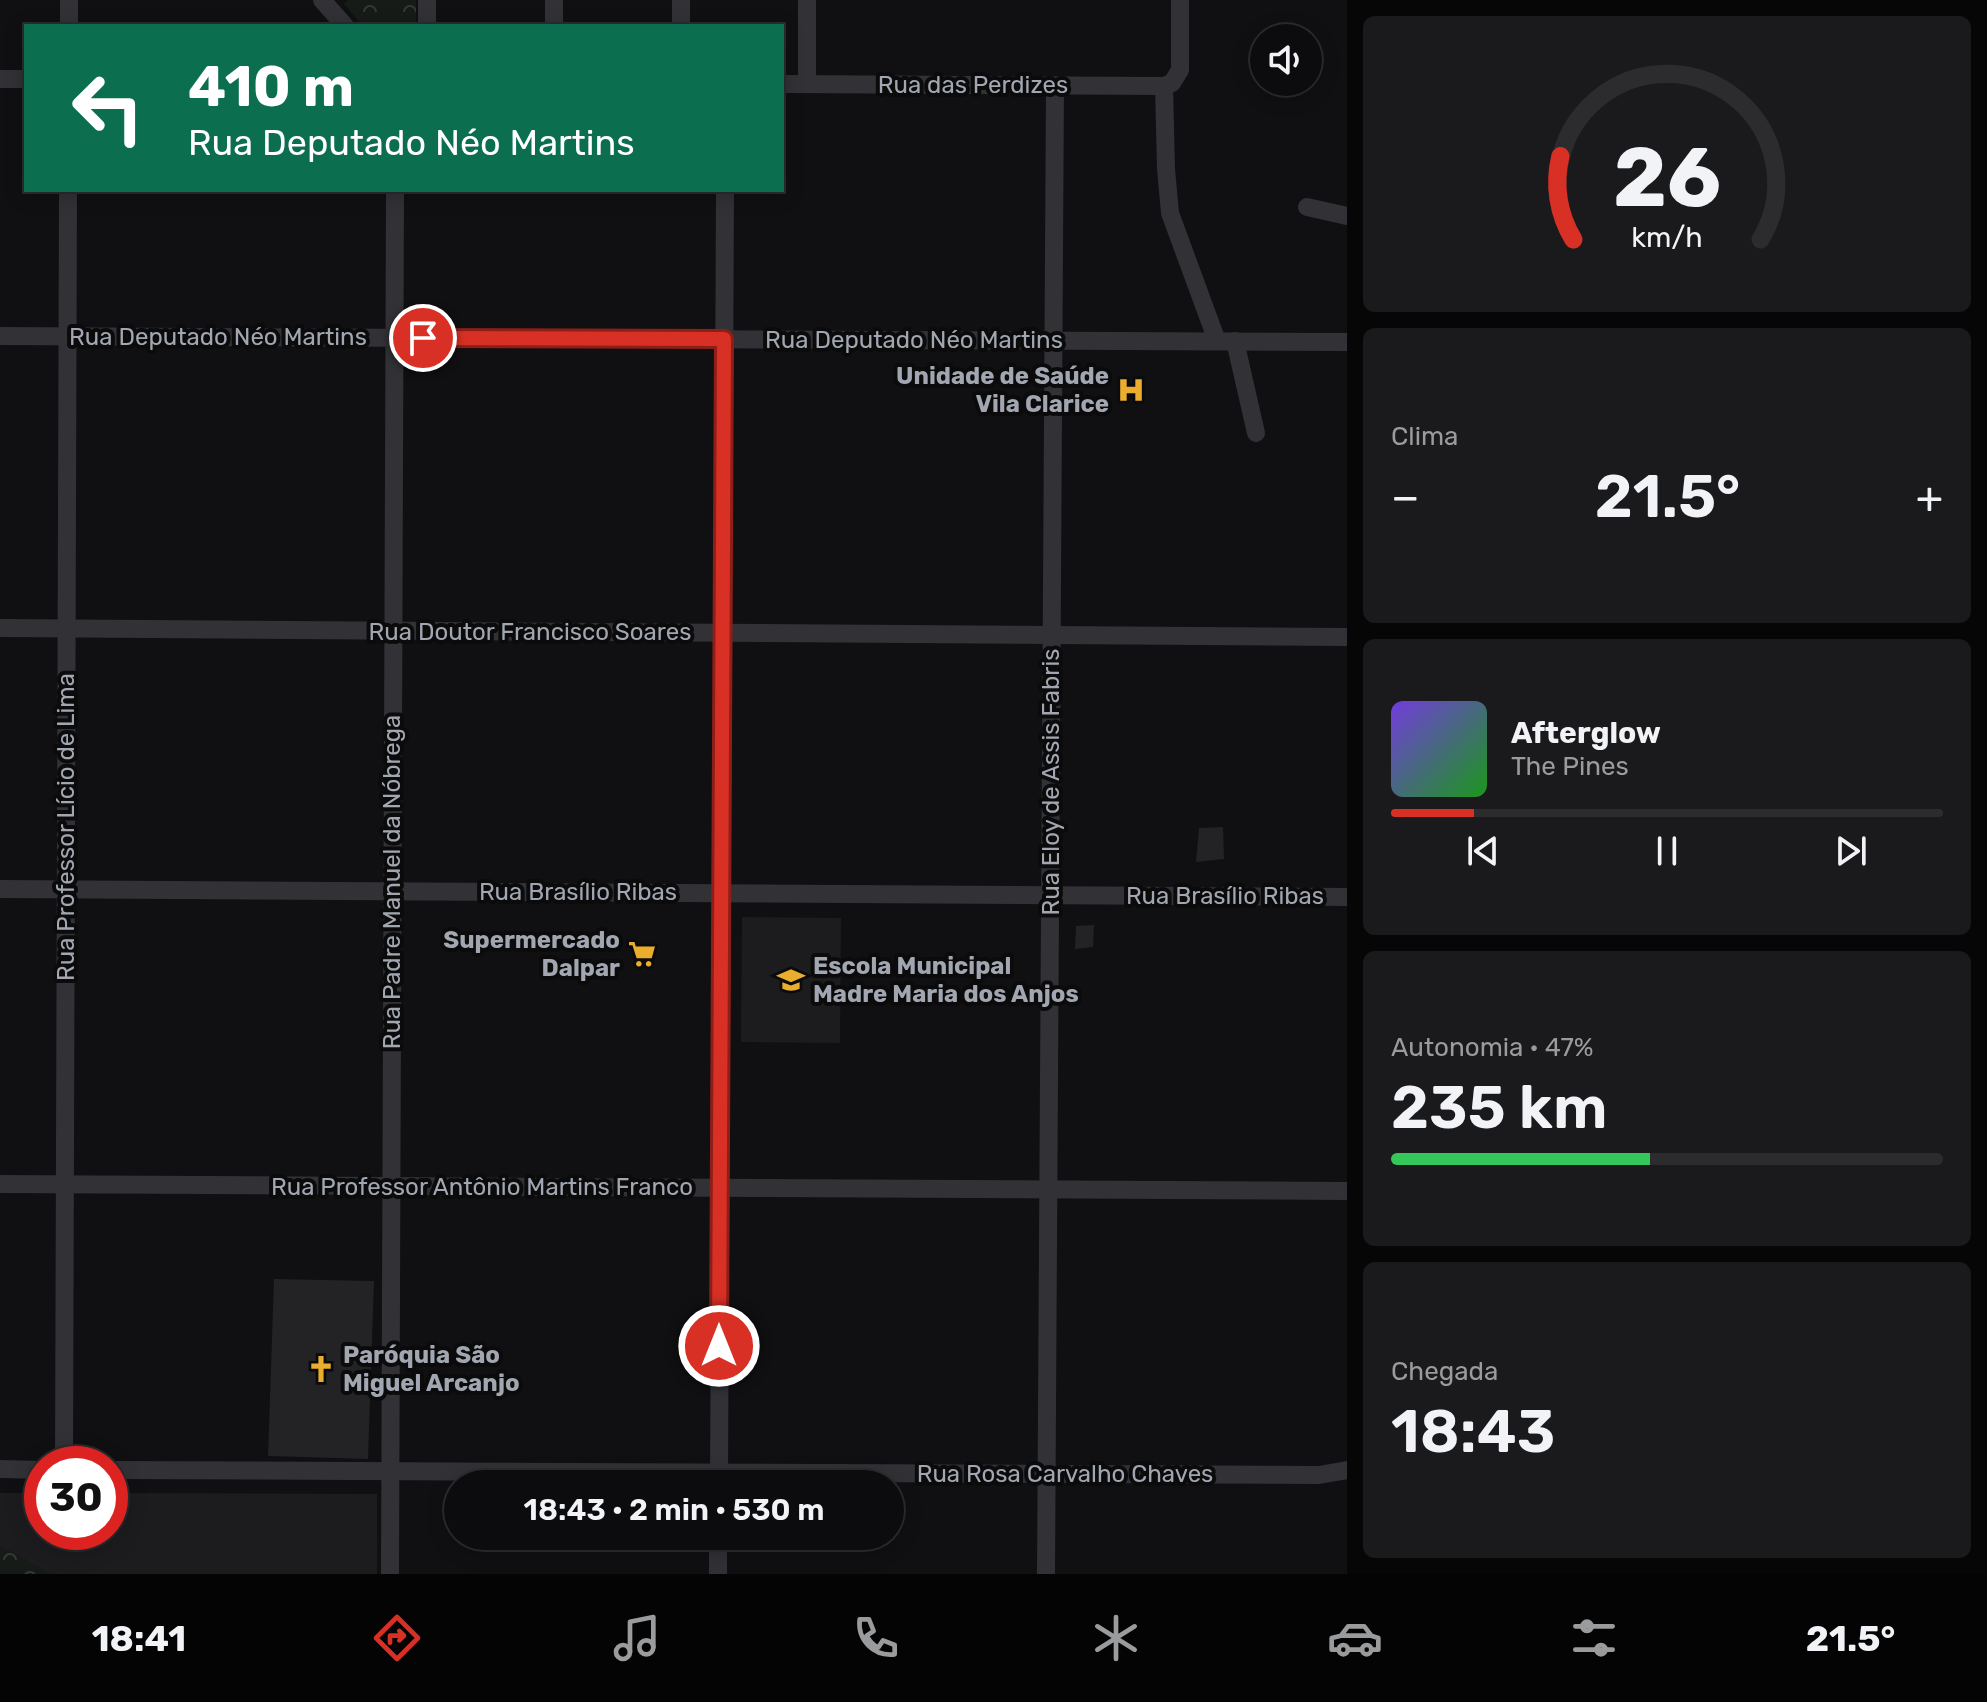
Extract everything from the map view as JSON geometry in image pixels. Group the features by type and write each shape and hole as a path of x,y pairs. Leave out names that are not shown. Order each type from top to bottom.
{"street":[{"path":"69,0 69,24"},
{"path":"427,0 427,24"},
{"path":"554,0 554,24"},
{"path":"681,0 681,24"},
{"path":"807,0 807,84"},
{"path":"1180,0 1180,70 1172,83 1164,86 1170,213 1226,341 1256,433"},
{"path":"329,3 344,24"},
{"path":"0,79 24,79"},
{"name":"Rua das Perdizes","path":"784,84 1164,86"},
{"name":"Rua Eloy de Assis Fabris","path":"1046,1574 1055,86"},
{"name":"Rua Professor Lício de Lima","path":"64,1446 68,192"},
{"name":"Rua Padre Manuel da Nóbrega","path":"390,1574 395,192"},
{"path":"719,1470 725,192"},
{"path":"1307,207 1347,216"},
{"name":"Rua Deputado Néo Martins","path":"0,336 1347,342"},
{"name":"Rua Doutor Francisco Soares","path":"0,628 1347,637"},
{"name":"Rua Brasílio Ribas","path":"0,889 1347,897"},
{"name":"Rua Professor Antônio Martins Franco","path":"0,1184 1347,1191"},
{"path":"0,1469 24,1470"},
{"name":"Rua Rosa Carvalho Chaves","path":"128,1470 444,1472"},
{"name":"Rua Rosa Carvalho Chaves","path":"904,1476 1319,1475 1347,1470"},
{"path":"718,1550 718,1574"}],"shaded area":[{"name":"Escola Municipal Madre Maria dos Anjos","path":"742,917 841,918 840,1043 741,1042"},
{"path":"0,1493 24,1493 24,1550 128,1550 128,1493 377,1494 377,1574 51,1574 0,1546"}],"green space":[{"path":"348,0 416,0 416,24 361,24 344,4"},
{"path":"0,1546 51,1574 0,1574"}],"building":[{"path":"1223,827 1224,859 1196,862 1199,828"},
{"path":"1094,925 1093,947 1075,949 1076,926"},
{"name":"Paróquia São Miguel Arcanjo","path":"274,1279 374,1281 368,1459 268,1456"}],"place":[{"name":"Unidade de Saúde Vila Clarice","path":"1131,390"},
{"name":"Supermercado Dalpar","path":"642,954"},
{"name":"Escola Municipal Madre Maria dos Anjos","path":"791,980"},
{"name":"Paróquia São Miguel Arcanjo","path":"321,1369"}],"route":[{"path":"423,338 724,339 719,1346"}]}
